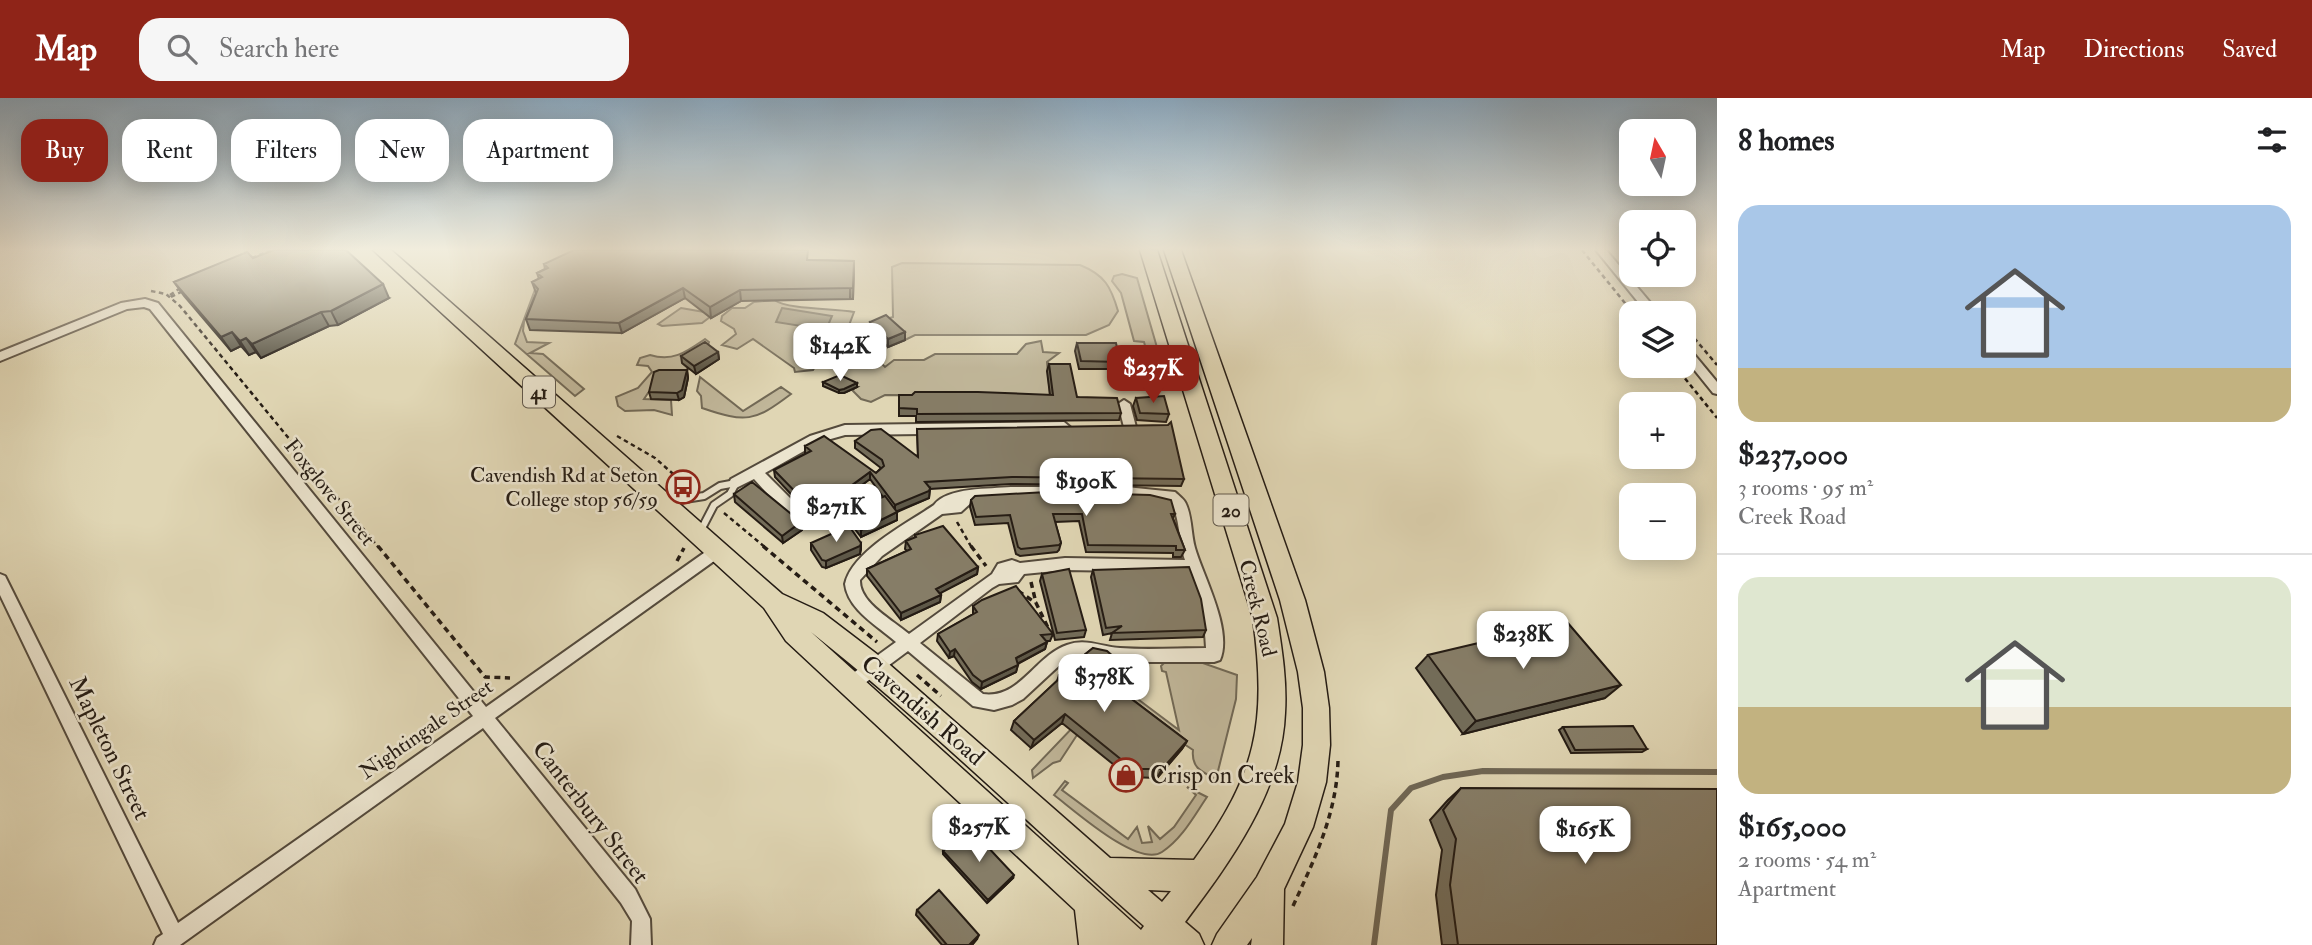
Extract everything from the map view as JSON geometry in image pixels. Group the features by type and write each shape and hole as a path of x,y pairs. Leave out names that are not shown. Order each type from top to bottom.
{"main road":[{"name":"Cavendish Road","path":"425,290 662,503 691,542 716,552 773,601 814,620 930,714 1104,872 1157,935 1188,945"},
{"name":"Creek Road","path":"1157,935 1253,794 1270,739 1274,709 1274,679 1265,618 1161,290"},
{"name":"Creek Road","path":"1186,290 1293,601 1311,667 1315,695 1316,751 1311,789 1292,847 1269,888 1228,945"},
{"name":"Cavendish Road","path":"872,668 1089,902 1135,945"},
{"path":"1104,872 1158,876 1200,875"},
{"path":"1267,945 1269,888"},
{"path":"1089,902 1095,945"}],"street":[{"name":"Foxglove Street","path":"0,357 118,308 139,303 154,306 483,716"},
{"path":"1696,365 1717,390"},
{"path":"1124,404 1129,427"},
{"path":"736,483 757,474 815,439 834,432 876,427 1080,427"},
{"path":"834,432 844,450"},
{"path":"757,474 787,506 807,522"},
{"path":"1011,492 1126,492 1170,496 1180,505 1193,566 1211,612 1214,654 1118,655 1101,649 1080,649 1062,655 1019,693 993,703 972,696 855,596 853,579 863,564 939,509 956,508 967,499 1011,492"},
{"name":"Nightingale Street","path":"169,941 716,552"},
{"path":"872,668 997,578 1003,568 1012,566 1020,569 1057,564 1193,566"},
{"name":"Mapleton Street","path":"0,580 169,941"},
{"name":"Canterbury Street","path":"483,716 628,896 640,919 641,945"}],"lane":[{"path":"662,503 704,496 720,486 736,483"},
{"path":"691,542 714,505 730,494 736,483"}],"path":[{"path":"168,296 180,290"},
{"path":"183,291 171,298 485,677 517,677"},
{"path":"180,306 186,303"},
{"path":"1696,340 1717,365"},
{"path":"1685,378 1717,418"},
{"path":"608,432 655,458 687,487 697,489 704,496"},
{"path":"714,505 872,668 941,696"},
{"path":"673,568 691,542"},
{"path":"1020,569 1034,587 1037,603"}],"shaded area":[{"path":"535,290 523,331 527,342 549,343 530,353 543,354 584,389 575,396 515,344"},
{"path":"892,290 1110,290 1118,311 1109,325 1086,335 915,335 905,340 886,322 886,319 893,317"},
{"path":"1118,290 1140,290 1169,389 1157,390 1144,342 1134,341"},
{"path":"774,300 801,307 854,312 848,328 843,329 836,338 799,351 798,354 808,360 820,358 813,370 795,372 794,368 753,339 737,349 722,345 736,334 734,329 721,321 722,316 732,308 745,308 754,302"},
{"path":"681,308 704,312 710,317 702,323 658,324"},
{"path":"782,308 832,316 826,330 776,322"},
{"path":"705,339 709,342 706,350 683,364 689,369 648,393 644,399 671,400 672,415 654,410 625,411 618,406 616,397 638,388 652,372 648,366 637,365 640,358 650,355 672,356 685,352"},
{"path":"1041,341 1043,352 1059,353 1047,362 1050,396 885,395 871,402 861,399 853,391 856,383 838,375 839,363 823,355 828,353 846,356 855,351 881,351 884,354 882,364 885,367 894,360 924,360 935,354 1017,354 1026,344"},
{"path":"700,377 743,411 781,387 791,394 758,415 740,418 729,416 702,408 701,396 697,391"},
{"path":"1165,662 1200,662 1237,675 1236,699 1216,779 1196,765 1193,750 1113,697 1077,735 1060,761 1033,778 1032,770 1120,678 1131,678 1135,697 1179,730 1166,672 1162,671 1161,666"},
{"path":"1065,781 1068,783 1062,790 1128,839 1137,827 1142,843 1152,842 1148,826 1160,839 1174,827 1196,795 1187,787 1207,797 1176,841 1162,852 1151,855 1138,852 1106,835 1054,795"}],"building":[{"path":"180,290 372,290 331,311 321,312 252,344 246,338 240,341 232,332 221,337"},
{"path":"538,290 680,290 619,323 526,319"},
{"path":"685,290 767,290 740,290 710,307"},
{"path":"886,315 905,332 888,339 870,322"},
{"path":"705,342 718,352 694,366 681,356"},
{"path":"1077,343 1116,343 1120,362 1081,361"},
{"path":"1049,364 1070,364 1077,397 1117,398 1121,413 917,414 917,409 899,408 899,395 912,395 915,392 1053,395"},
{"path":"687,370 682,390 677,393 649,392 654,372"},
{"path":"840,375 857,383 839,390 823,382"},
{"path":"1164,396 1169,414 1140,413 1136,398"},
{"path":"1171,422 1184,479 1012,477 925,482 930,488 929,491 895,505 870,472 815,512 774,470 811,451 805,446 824,436 876,473 884,466 882,460 855,441 871,430 881,429 918,457 917,429 1168,425"},
{"path":"752,482 801,522 782,536 734,494"},
{"path":"1047,492 1150,495 1171,500 1175,514 1171,514 1185,550 1176,550 1176,546 1088,545 1082,514 1053,514 1061,543 1059,545 1021,549 1018,547 1010,515 976,517 971,500 975,496"},
{"path":"885,496 897,512 861,530 848,512"},
{"path":"849,526 861,543 860,546 826,561 822,560 811,543"},
{"path":"943,526 978,567 936,589 941,595 901,613 867,569 911,549 906,541 916,537 915,535"},
{"path":"1189,567 1201,599 1206,630 1112,633 1122,626 1106,628 1093,570"},
{"path":"1069,569 1086,630 1057,633 1042,574"},
{"path":"1016,586 1053,634 1041,635 1047,642 1016,658 1018,665 982,682 973,675 955,649 950,652 938,634 977,612 973,606 982,600"},
{"path":"1567,622 1621,685 1476,721 1428,655"},
{"path":"1093,648 1107,651 1132,673 1096,672 1187,741 1162,769 1133,769 1065,714 1034,740 1014,721 1061,677 1059,675"},
{"path":"1633,726 1647,749 1575,750 1563,727"},
{"path":"1461,788 1717,789 1717,945 1458,945 1450,885 1456,839 1443,810"},
{"path":"970,828 1014,875 988,900 943,851"},
{"path":"939,890 979,935 969,945 947,945 917,910"}],"waterway":[{"path":"1374,945 1391,810 1411,788 1443,777 1483,771 1717,772"}],"place":[{"name":"Cavendish Rd at Seton College stop 56/59","path":"683,487"},
{"name":"Crisp on Creek","path":"1126,775"}]}
